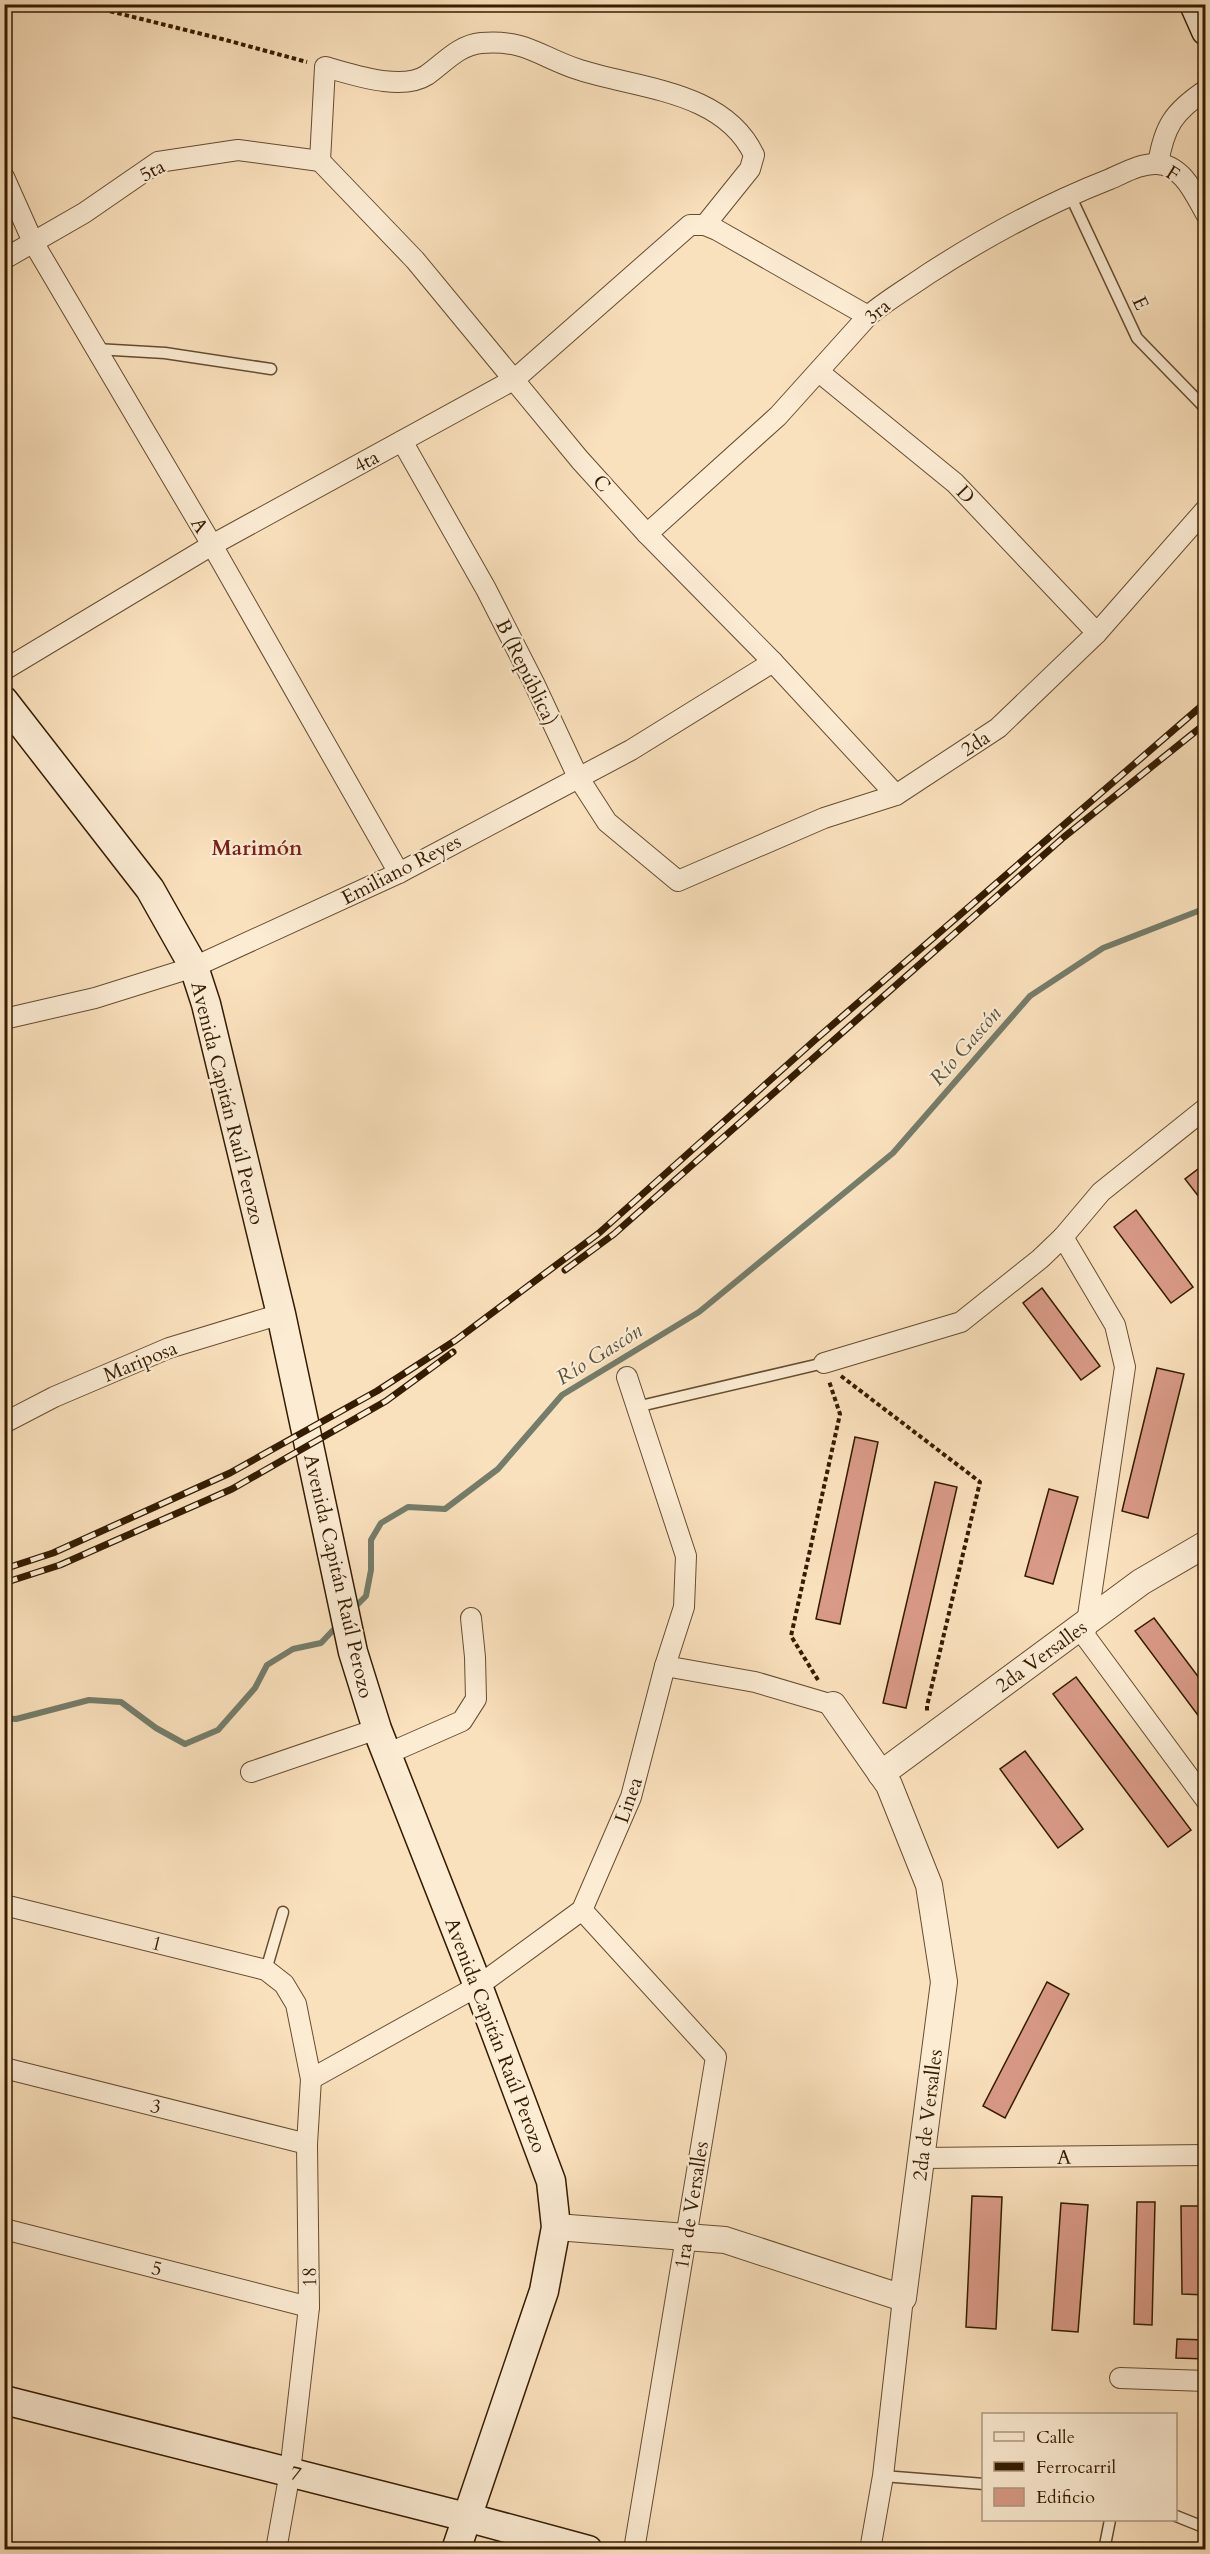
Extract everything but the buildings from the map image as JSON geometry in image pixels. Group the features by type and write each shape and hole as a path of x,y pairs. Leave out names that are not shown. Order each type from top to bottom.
{"main road":[{"path":"1194,4 1206,31"},
{"name":"Avenida Capitán Raúl Perozo","path":"4,701 150,889 194,967 206,1004 281,1314 353,1652 382,1741 551,2181 555,2227 543,2291 456,2550"},
{"name":"7","path":"4,2400 588,2550"}],"street":[{"path":"320,161 325,67 382,81 405,81 424,76 461,49 479,43 527,46 579,70 666,90 700,104 726,121 749,143 754,155 750,169 705,225 868,316"},
{"path":"1158,164 1164,132 1179,112 1206,90"},
{"name":"5ta","path":"4,259 84,213 158,162 238,150 320,161"},
{"name":"C","path":"320,161 415,260 516,379 580,460 647,534 773,662 896,795"},
{"name":"3ra","path":"647,534 778,416 868,316 883,304 965,250 1070,195 1140,167 1158,164"},
{"name":"F","path":"1158,164 1174,169 1189,184 1206,214"},
{"name":"A","path":"4,177 33,242 212,545 399,873"},
{"name":"4ta","path":"4,670 212,545 516,379 678,234 690,225 705,225"},
{"name":"D","path":"819,372 955,483 1097,633"},
{"name":"B (República)","path":"402,441 486,589 578,777 607,822 678,881"},
{"name":"2da","path":"678,881 824,818 896,795 998,728 1097,633 1206,509"},
{"name":"Emiliano Reyes","path":"4,1019 95,998 194,967 399,873 632,750 773,662"},
{"path":"824,1363 961,1322 1040,1259 1063,1237 1101,1192 1204,1111"},
{"path":"1063,1237 1115,1325 1125,1367 1085,1636 1206,1800"},
{"name":"Mariposa","path":"4,1423 54,1397 169,1348 281,1314"},
{"name":"Linea","path":"582,1910 631,1797 665,1666 684,1607 686,1556 627,1377"},
{"name":"2da Versalles","path":"881,1774 1141,1582 1206,1544"},
{"path":"251,1772 462,1720 476,1699 471,1618"},
{"path":"665,1666 755,1682 833,1705"},
{"name":"2da de Versalles","path":"833,1705 889,1785 929,1885 944,1982 903,2298 883,2476 870,2550"},
{"name":"1","path":"4,1905 266,1970 284,1984 296,2004"},
{"path":"311,2079 478,1986 582,1910"},
{"name":"1ra de Versalles","path":"582,1910 716,2057 634,2550"},
{"name":"18","path":"276,2550 290,2472 309,2307 307,2144 311,2079 296,2004"},
{"name":"3","path":"4,2068 307,2144"},
{"name":"A","path":"922,2158 1206,2155"},
{"path":"555,2227 725,2241 903,2298"},
{"name":"5","path":"4,2229 309,2307"},
{"path":"1120,2378 1206,2381"}],"lane":[{"name":"E","path":"1070,195 1137,338 1206,410"},
{"path":"96,349 165,353 271,369"},
{"path":"636,1407 824,1363"},
{"path":"266,1970 284,1912"},
{"path":"883,2476 982,2484"},
{"path":"1177,2516 1206,2528"},
{"path":"1104,2550 1110,2521"}],"path":[{"path":"81,4 325,67"},
{"path":"824,1363 840,1414 791,1636 833,1705"},
{"path":"824,1363 981,1482 927,1707 929,1738"}],"waterway":[{"name":"Río Gascón","path":"352,1610 366,1596 371,1570 371,1540 381,1523 408,1507 445,1509 498,1469 562,1395 699,1312 893,1153 1030,996 1103,948 1206,908"},
{"name":"Río Gascón","path":"4,1718 16,1719 89,1700 121,1702 156,1728 185,1744 218,1730 255,1688 267,1665 293,1649 321,1643 339,1624"}],"railway":[{"path":"4,1569 53,1553 230,1473 377,1391 456,1340 599,1233 815,1040 1206,702"},
{"path":"565,1270 614,1234 1064,837 1206,723"},
{"path":"4,1583 60,1565 232,1489 386,1401 453,1352"}],"district":[{"name":"Marimón","path":"257,848"}]}
